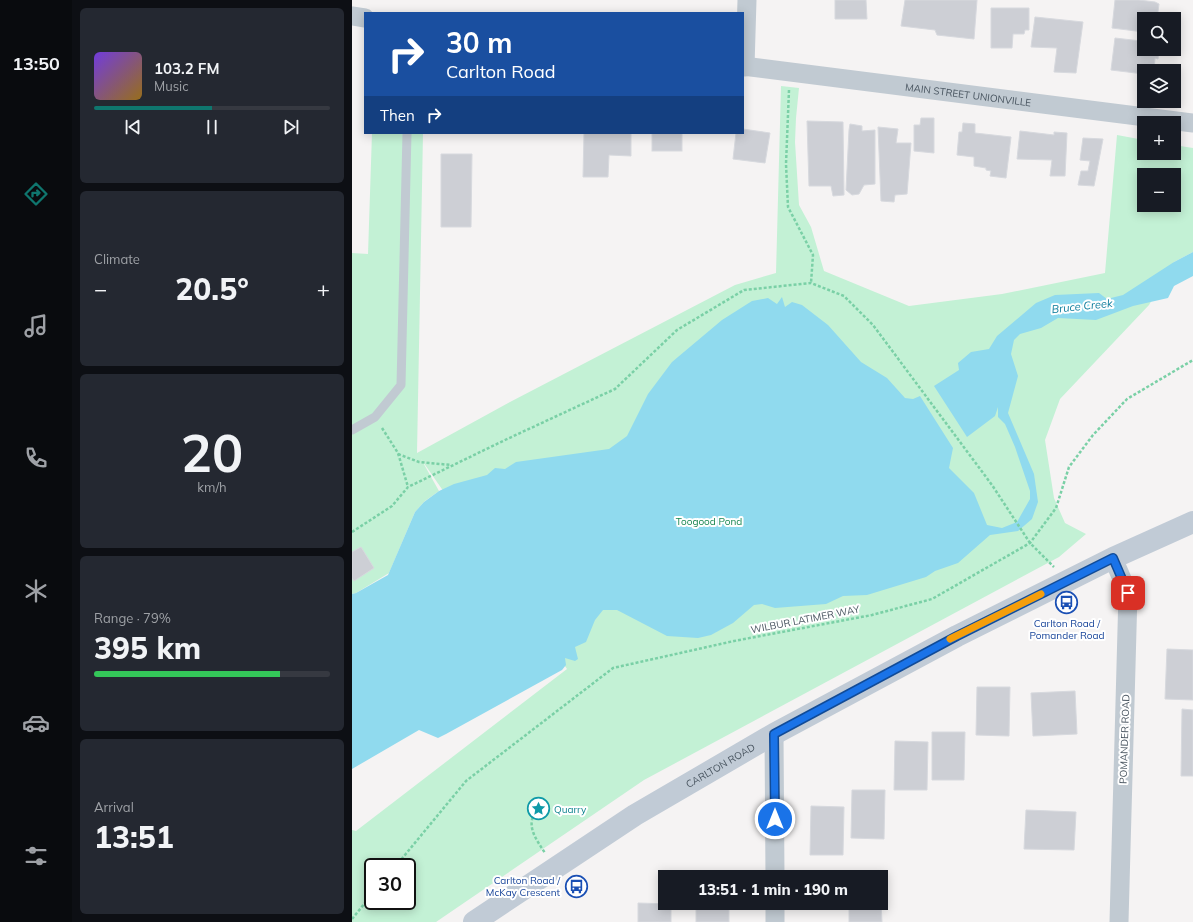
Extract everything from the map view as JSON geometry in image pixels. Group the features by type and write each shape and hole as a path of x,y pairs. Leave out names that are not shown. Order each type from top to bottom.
{"main road":[{"name":"CARLTON ROAD","path":"474,922 635,815 774,734 957,636 1113,558 1193,522"}],"street":[{"path":"744,66 747,0"},
{"path":"352,16 364,18"},
{"name":"MAIN STREET UNIONVILLE","path":"744,66 1193,124"},
{"name":"POMANDER ROAD","path":"1113,558 1128,593 1119,922"},
{"path":"774,734 775,870"},
{"path":"775,910 775,922"}],"lane":[{"path":"352,430 376,417 401,384 407,134"}],"path":[{"path":"790,72 786,164 788,207 813,255 811,283"},
{"path":"352,532 392,506 408,487 504,440 615,389 676,330 744,290 811,283 844,296 873,325 992,485 1030,543 1056,568"},
{"name":"WILBUR LATIMER WAY","path":"402,858 466,781 613,668 734,641 872,615 932,599 1030,543 1056,508 1069,467 1093,435 1127,399 1193,360"},
{"path":"376,417 398,454 408,487"},
{"path":"398,454 420,462 453,465"},
{"path":"538,809 531,819 531,829 555,869"},
{"path":"352,919 364,904"}],"green space":[{"name":"Toogood Pond","path":"781,86 799,88 795,142 799,205 811,227 824,271 909,306 1002,294 1105,273 1117,135 1137,139 1137,160 1181,160 1181,146 1193,148 1193,252 1174,262 1149,305 1060,399 1045,440 1054,498 1065,523 1086,534 1059,557 644,780 436,922 352,922 352,830 356,831 567,669 421,459 439,491 425,501 415,512 389,573 352,594 352,253 368,254 372,134 423,134 417,453 510,402 735,285 776,273"}],"water":[{"name":"Toogood Pond","path":"1193,252 1193,276 1174,286 1168,298 1133,306 1096,320 1058,318 1041,328 1020,334 1014,340 1011,354 1018,376 1008,413 1034,474 1038,502 1032,519 1018,531 990,535 958,563 935,571 926,577 867,595 843,596 826,604 775,608 762,604 754,605 733,623 711,635 698,638 667,636 617,610 603,610 595,620 586,642 575,647 578,659 575,661 565,658 566,665 562,670 438,738 419,730 352,769 352,594 388,575 415,512 424,502 439,491 454,484 487,475 495,468 505,469 516,462 609,449 627,436 648,394 672,362 722,320 752,301 768,298 777,304 782,297 785,307 792,302 802,305 828,325 861,362 887,378 905,398 913,399 920,396 953,448 949,468 974,493 987,525 1002,528 1017,522 1030,499 1030,491 1015,447 1005,424 998,417 998,407 995,416 967,437 934,386 959,370 958,363 971,352 989,349 997,336 1036,303 1055,295 1099,293 1107,299 1123,295 1174,262"}],"building":[{"path":"835,0 866,0 867,19 835,19"},
{"path":"905,0 977,0 974,39 937,35 935,30 901,26"},
{"path":"1115,0 1139,0 1159,4 1158,12 1137,12 1137,31 1112,28"},
{"path":"991,8 1029,8 1029,30 1025,30 1024,34 1013,34 1012,48 991,48"},
{"path":"1035,17 1083,22 1076,73 1054,72 1057,48 1031,47"},
{"path":"1115,38 1137,41 1137,56 1158,56 1158,59 1155,58 1155,64 1137,64 1137,73 1111,70"},
{"path":"921,118 934,118 934,153 914,151 914,125 920,125"},
{"path":"807,121 843,122 844,195 833,196 831,186 809,186"},
{"path":"963,123 975,124 975,133 1011,137 1006,178 990,176 991,171 986,170 986,168 974,166 974,157 957,155 959,132 962,132"},
{"path":"850,124 862,126 862,131 875,130 875,184 864,185 859,194 852,195 846,190"},
{"path":"878,127 898,129 896,143 911,143 907,194 895,195 894,202 881,201"},
{"path":"744,129 770,133 765,163 733,159 736,134 744,134"},
{"path":"1020,131 1054,135 1054,132 1067,133 1065,176 1050,176 1052,160 1017,159"},
{"path":"584,134 631,134 631,156 609,155 608,177 583,177"},
{"path":"652,134 682,134 682,151 652,151"},
{"path":"1083,138 1103,139 1094,186 1078,185 1081,171 1088,171 1090,161 1080,160"},
{"path":"441,154 472,154 471,227 441,227"},
{"path":"361,547 374,568 354,581 352,578 352,552"},
{"path":"1167,649 1193,650 1193,700 1165,699"},
{"path":"977,687 1010,687 1009,736 976,735"},
{"path":"1075,691 1077,734 1033,736 1031,693"},
{"path":"1182,709 1193,710 1193,776 1181,776"},
{"path":"932,732 965,732 964,780 932,780"},
{"path":"895,741 928,742 927,790 894,790"},
{"path":"852,790 885,790 884,839 851,838"},
{"path":"811,806 844,807 843,855 810,855"},
{"path":"1026,810 1076,812 1074,850 1024,849"},
{"path":"638,903 658,904 658,910 671,910 671,922 638,922"},
{"path":"696,910 729,910 729,922 696,922"},
{"path":"849,910 881,910 882,922 849,922"}],"slow traffic":[{"path":"950,639 1041,594"}],"place":[{"name":"Carlton Road / Pomander Road","path":"1067,603"},
{"name":"Quarry","path":"538,809"},
{"name":"Carlton Road / McKay Crescent","path":"576,886"}],"route":[{"path":"775,819 774,734 957,636 1113,558 1128,593"}],"water label":[{"name":"Bruce Creek","path":"1082,306"}]}
